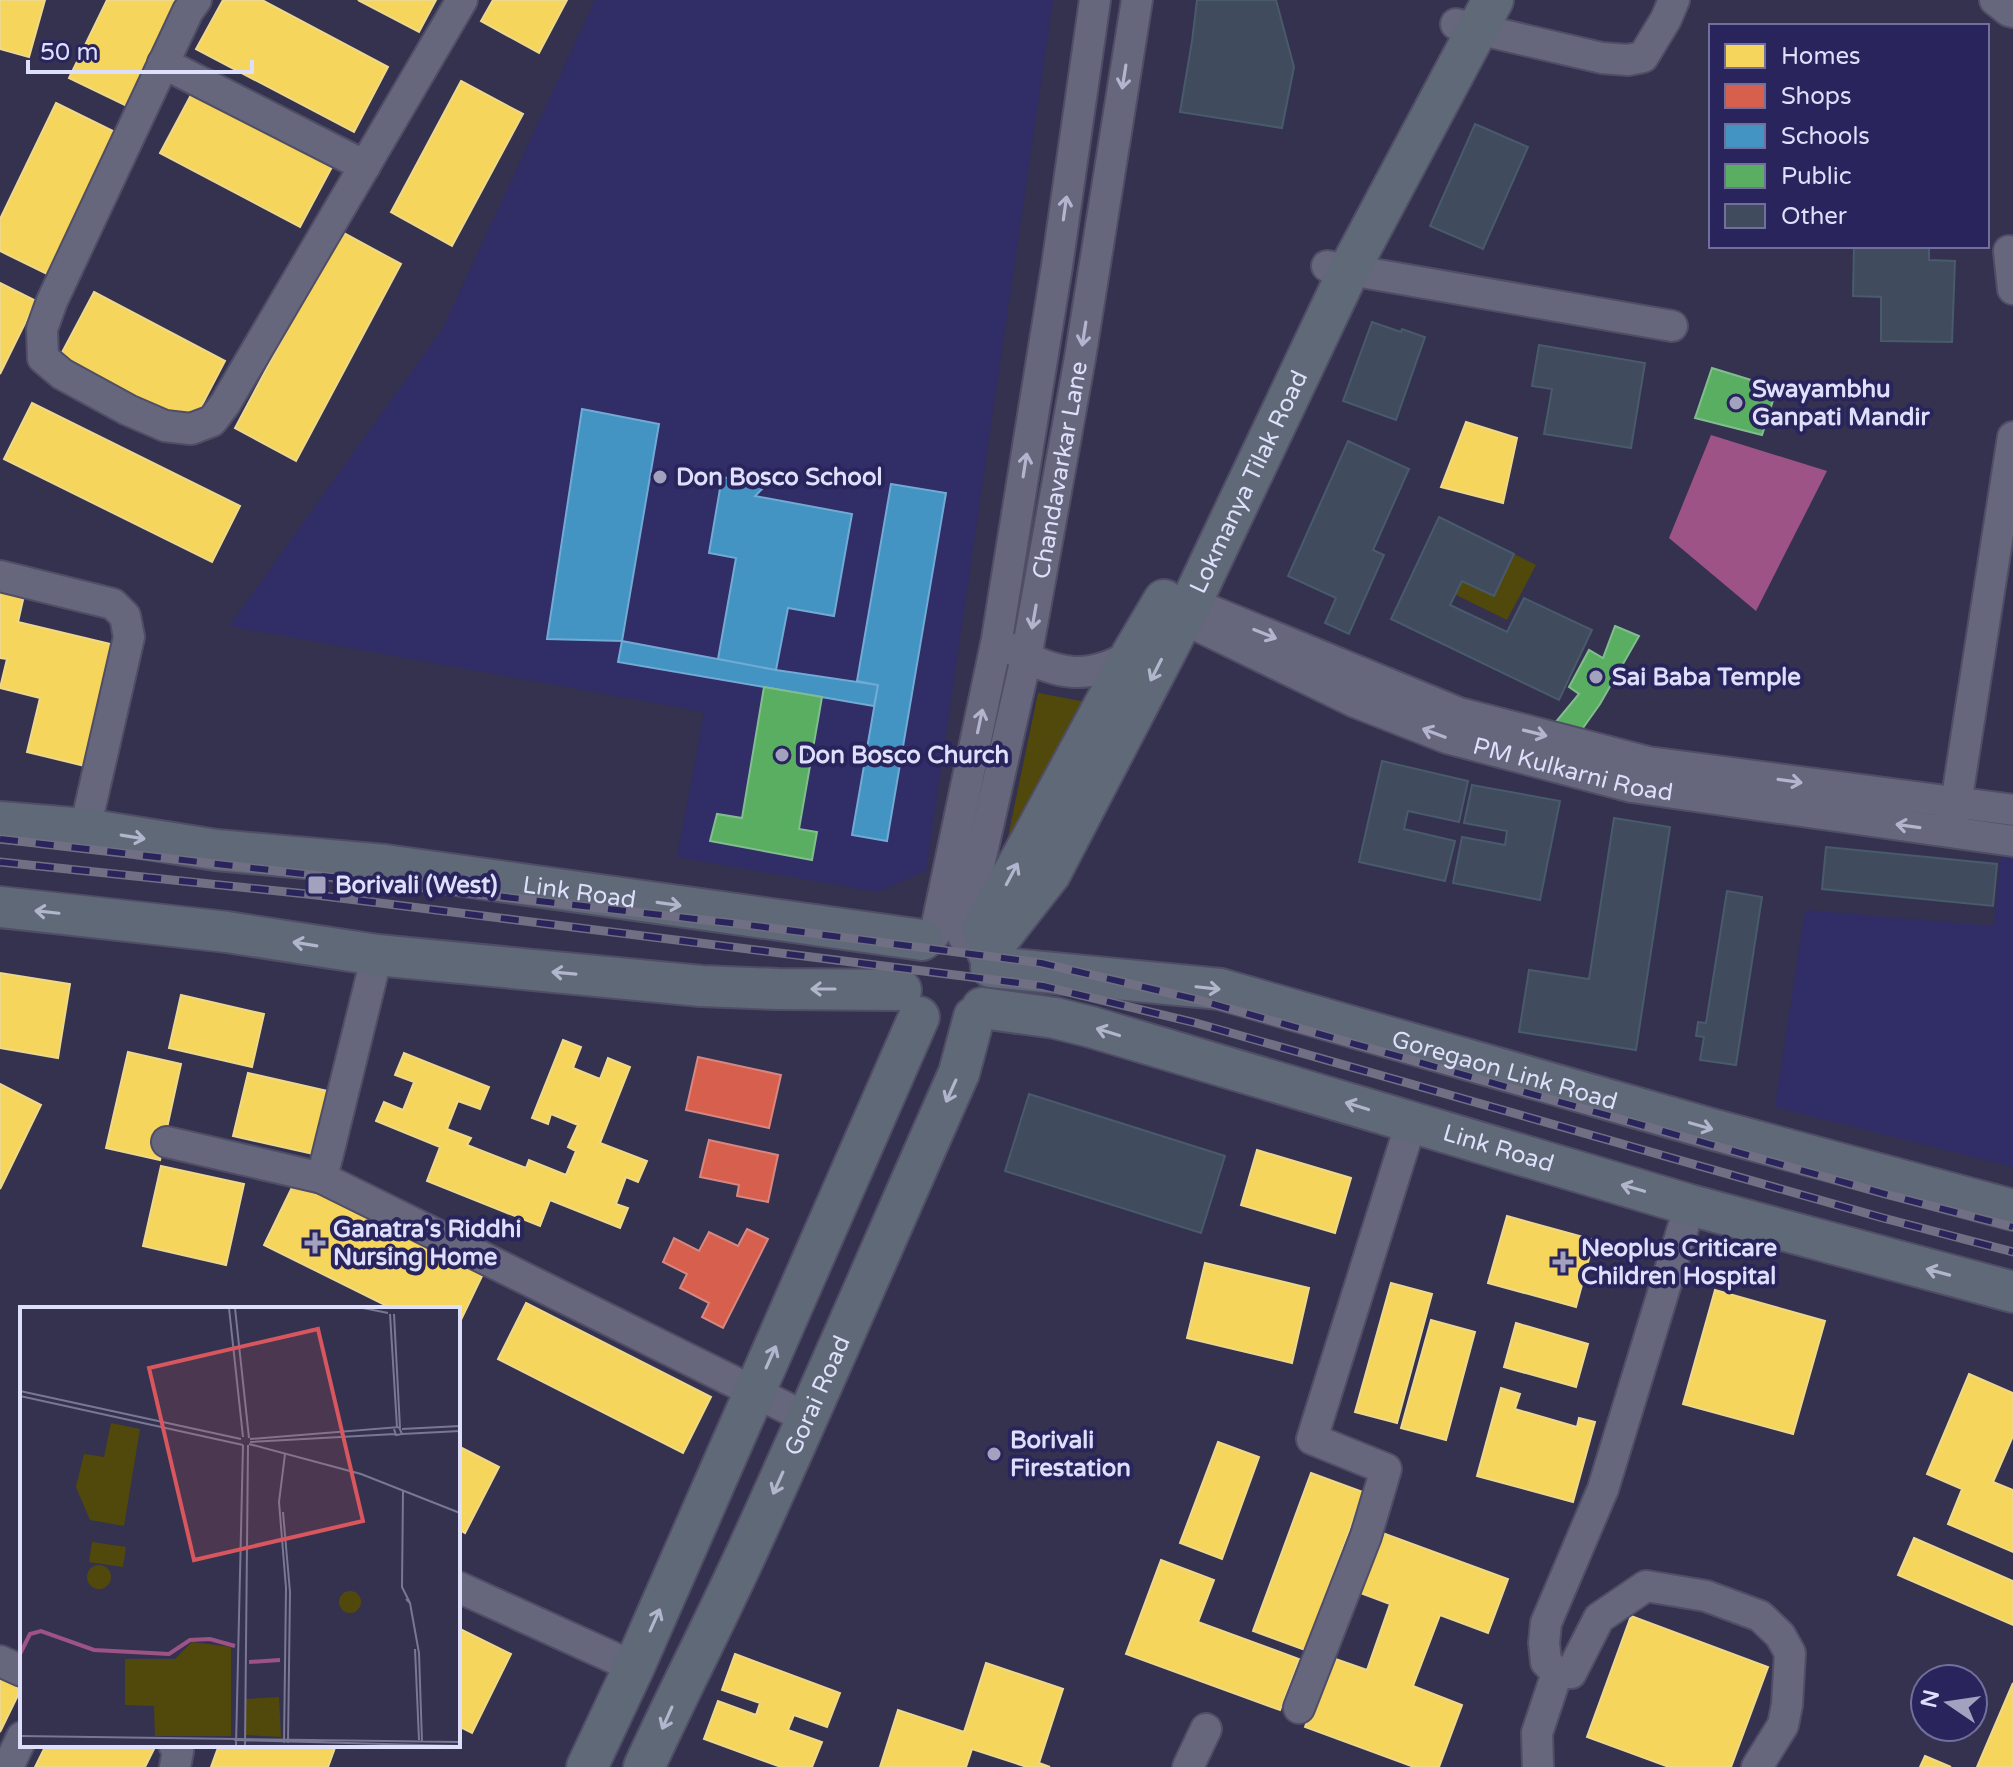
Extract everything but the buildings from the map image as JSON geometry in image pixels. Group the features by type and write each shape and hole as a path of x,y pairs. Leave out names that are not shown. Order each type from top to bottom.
{"main road":[{"name":"Lokmanya Tilak Road","path":"962,945 1050,874 1338,268 1474,13"},
{"name":"Lokmanya Tilak Road","path":"962,945 1132,654 1175,606"},
{"name":"Link Road","path":"0,822 85,829 216,850 385,865 962,945"},
{"path":"0,907 227,932 377,955 701,986 778,989 910,1004"},
{"path":"962,945 992,981 990,996 978,1012 961,1023 946,1026 932,1023 910,1004 900,975 903,961 911,949 962,945"},
{"name":"Goregaon Link Road","path":"962,945 1220,989 1711,1129 2013,1210"},
{"path":"587,1767 755,1394 910,1004"},
{"name":"Link Road","path":"978,1012 1055,1018 1091,1027 1690,1205 2013,1292"},
{"name":"Gorai Road","path":"644,1767 807,1418 959,1073 978,1012"}],"street":[{"path":"196,0 163,63 52,301 42,329 43,358 62,374 165,426 191,429 212,421 225,404 462,0"},
{"name":"Chandavarkar Lane","path":"962,945 997,639 1057,266 1095,0"},
{"name":"Chandavarkar Lane","path":"962,945 1026,658 1080,358 1137,0"},
{"path":"1474,13 1602,58 1628,60 1643,57 1674,0"},
{"path":"1995,0 2013,12"},
{"path":"163,63 365,166"},
{"path":"2009,251 2013,289"},
{"path":"1338,268 1672,326"},
{"path":"1952,832 2013,437"},
{"path":"0,576 113,604 125,616 129,637 85,829"},
{"name":"PM Kulkarni Road","path":"1175,606 1459,713 1648,762 2013,810"},
{"name":"PM Kulkarni Road","path":"1175,606 1355,702 1447,738 1632,787 2013,841"},
{"path":"997,639 1026,658 1071,672 1097,671 1115,665 1132,654"},
{"path":"322,1178 377,955"},
{"path":"1299,1708 1366,1536 1386,1469 1312,1439 1411,1123"},
{"path":"167,1142 322,1178 807,1418"},
{"path":"1690,1205 1603,1489 1546,1623 1546,1662 1557,1673 1571,1673 1599,1618 1646,1586 1706,1596 1760,1616 1780,1635 1790,1653 1783,1725 1757,1767"},
{"path":"460,1588 634,1667"},
{"path":"0,1661 20,1670"},
{"path":"1538,1767 1537,1733 1557,1673"},
{"path":"1188,1767 1206,1729"},
{"path":"8,1767 20,1741"},
{"path":"175,1747 178,1751 175,1767"}],"shaded area":[{"name":"Don Bosco School","path":"595,0 1053,0 926,871 878,892 677,857 704,712 229,626 443,328"},
{"path":"1711,435 1827,471 1756,611 1669,538"},
{"path":"1514,554 1536,565 1507,620 1448,591 1458,572 1497,589"},
{"path":"1038,693 1086,702 1002,866"},
{"path":"2001,856 2013,858 2013,1167 1775,1107 1805,910 1994,926"}],"railway":[{"path":"0,839 748,925 1041,963 1199,1000 1889,1195 2013,1227"},
{"path":"0,862 316,895 1043,986 1196,1023 2013,1252"}],"place":[{"name":"Swayambhu Ganpati Mandir","path":"1736,403"},
{"name":"Don Bosco School","path":"660,477"},
{"name":"Sai Baba Temple","path":"1596,677"},
{"name":"Don Bosco Church","path":"782,755"},
{"name":"Borivali (West)","path":"317,885"},
{"name":"Ganatra's Riddhi Nursing Home","path":"315,1243"},
{"name":"Neoplus Criticare Children Hospital","path":"1563,1262"},
{"name":"Borivali Firestation","path":"994,1454"}]}
